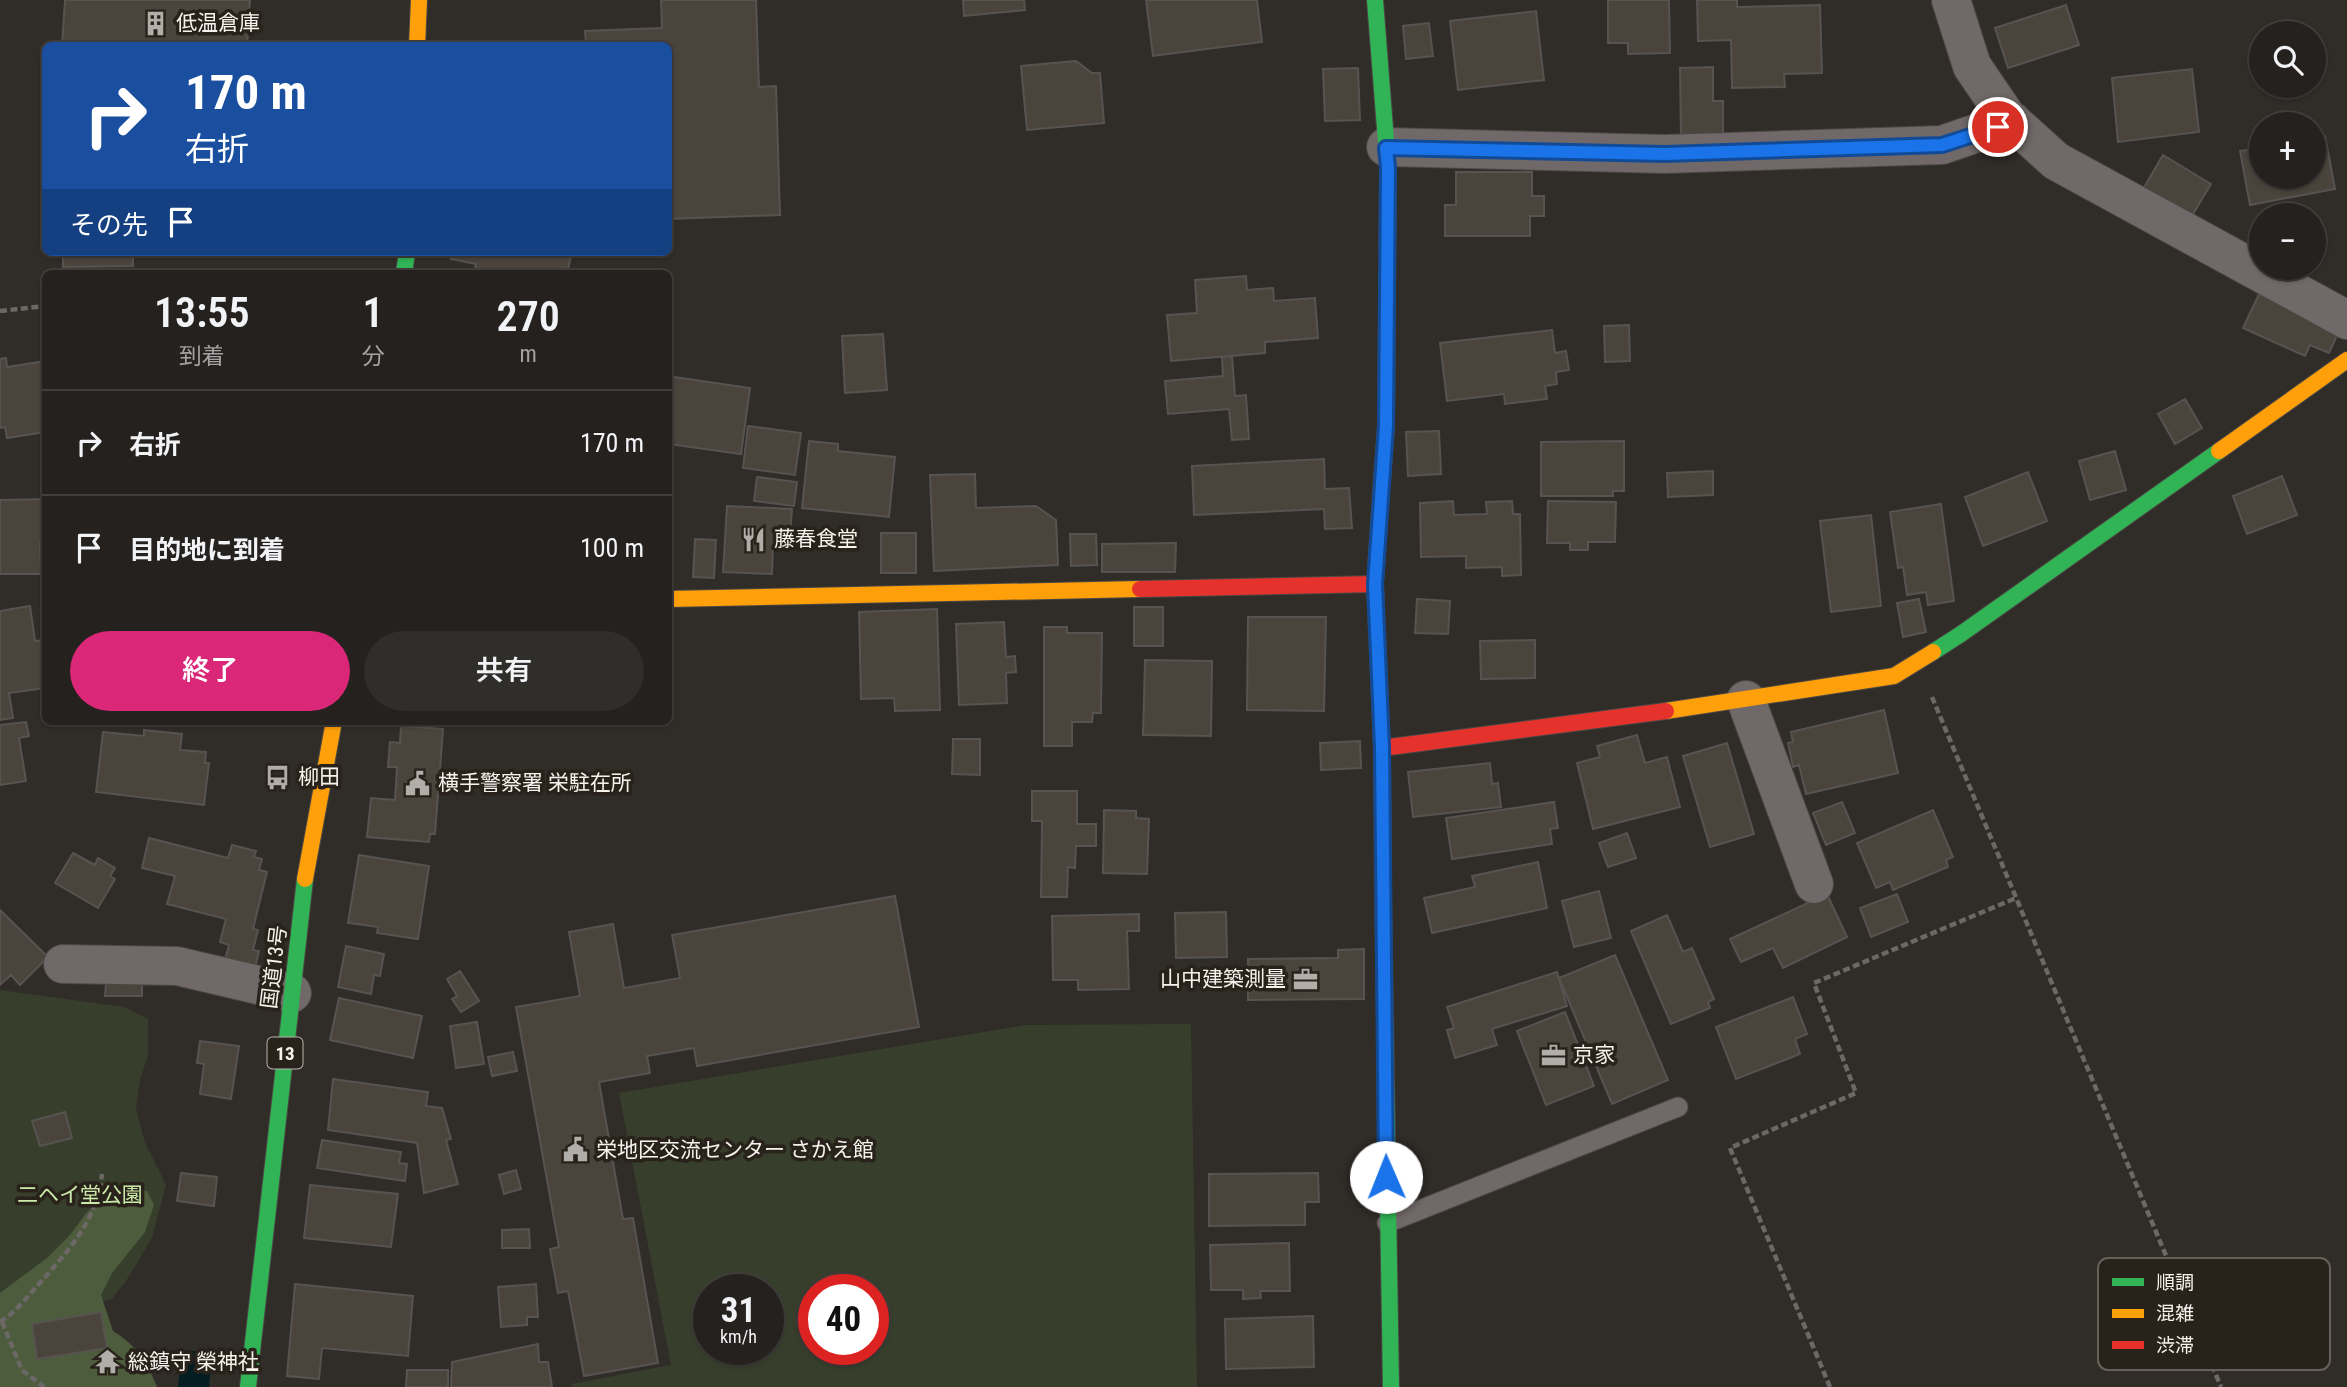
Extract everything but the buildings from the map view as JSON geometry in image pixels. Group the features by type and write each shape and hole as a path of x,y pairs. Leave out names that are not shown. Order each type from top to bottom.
{"main road":[{"path":"418,42 419,0"},
{"path":"1375,0 1388,167 1386,426 1375,584 1382,748 1391,1387"},
{"path":"1382,748 1746,700 1894,676 1961,634 2347,360"},
{"path":"672,599 1375,584"},
{"name":"国道13号","path":"248,1387 303,891 333,725"}],"street":[{"path":"1951,0 1972,66 2006,116 2056,161 2347,320"},
{"path":"1386,148 1665,154 1942,145 2012,121"},
{"path":"1746,700 1814,884"},
{"path":"62,964 177,966 292,993"}],"lane":[{"path":"1387,1223 1678,1107"}],"path":[{"path":"0,311 42,306"},
{"path":"1917,661 2167,1258"},
{"path":"1830,1387 1730,1148 1856,1093 1814,983 2016,898"},
{"path":"44,1387 22,1370 1,1322 24,1301 74,1245 100,1195 102,1174"},
{"path":"2214,1370 2221,1387"}],"green space":[{"name":"二ヘイ堂公園","path":"0,990 124,1007 148,1019 148,1055 140,1080 136,1109 145,1143 166,1185 152,1238 111,1300 67,1305 0,1330"},
{"path":"1191,1024 1197,1387 572,1387 571,1384 671,1365 619,1093 1026,1025"},
{"path":"122,1186 147,1191 154,1205 145,1232 112,1273 101,1295 113,1331 129,1342 140,1355 157,1387 0,1387 0,1293 47,1258 70,1235 87,1212"}],"water":[{"path":"182,1350 212,1353 209,1387 178,1387"}],"traffic: fast":[{"path":"1375,0 1388,167 1386,426 1381,492"},
{"path":"404,270 406,256"},
{"path":"1933,652 2219,451"},
{"path":"248,1387 305,879"},
{"path":"1383,893 1391,1387"}],"traffic: slow":[{"path":"417,42 419,0"},
{"path":"2219,451 2347,360"},
{"path":"672,599 1140,589"},
{"path":"1666,711 1894,676 1933,652"},
{"path":"305,879 333,725"}],"traffic: jam":[{"path":"1381,492 1375,584 1382,748 1383,893"},
{"path":"1140,589 1375,584"},
{"path":"1382,748 1666,711"}],"place":[{"name":"低温倉庫","path":"156,23"},
{"name":"藤春食堂","path":"754,539"},
{"name":"柳田","path":"278,777"},
{"name":"横手警察署 栄駐在所","path":"418,783"},
{"name":"山中建築測量","path":"1306,979"},
{"name":"京家","path":"1553,1055"},
{"name":"栄地区交流センター さかえ館","path":"576,1150"},
{"name":"総鎮守 榮神社","path":"108,1362"}],"route":[{"path":"1386,1177 1382,748 1375,584 1386,426 1386,148 1665,154 1942,145 1998,127"}]}
